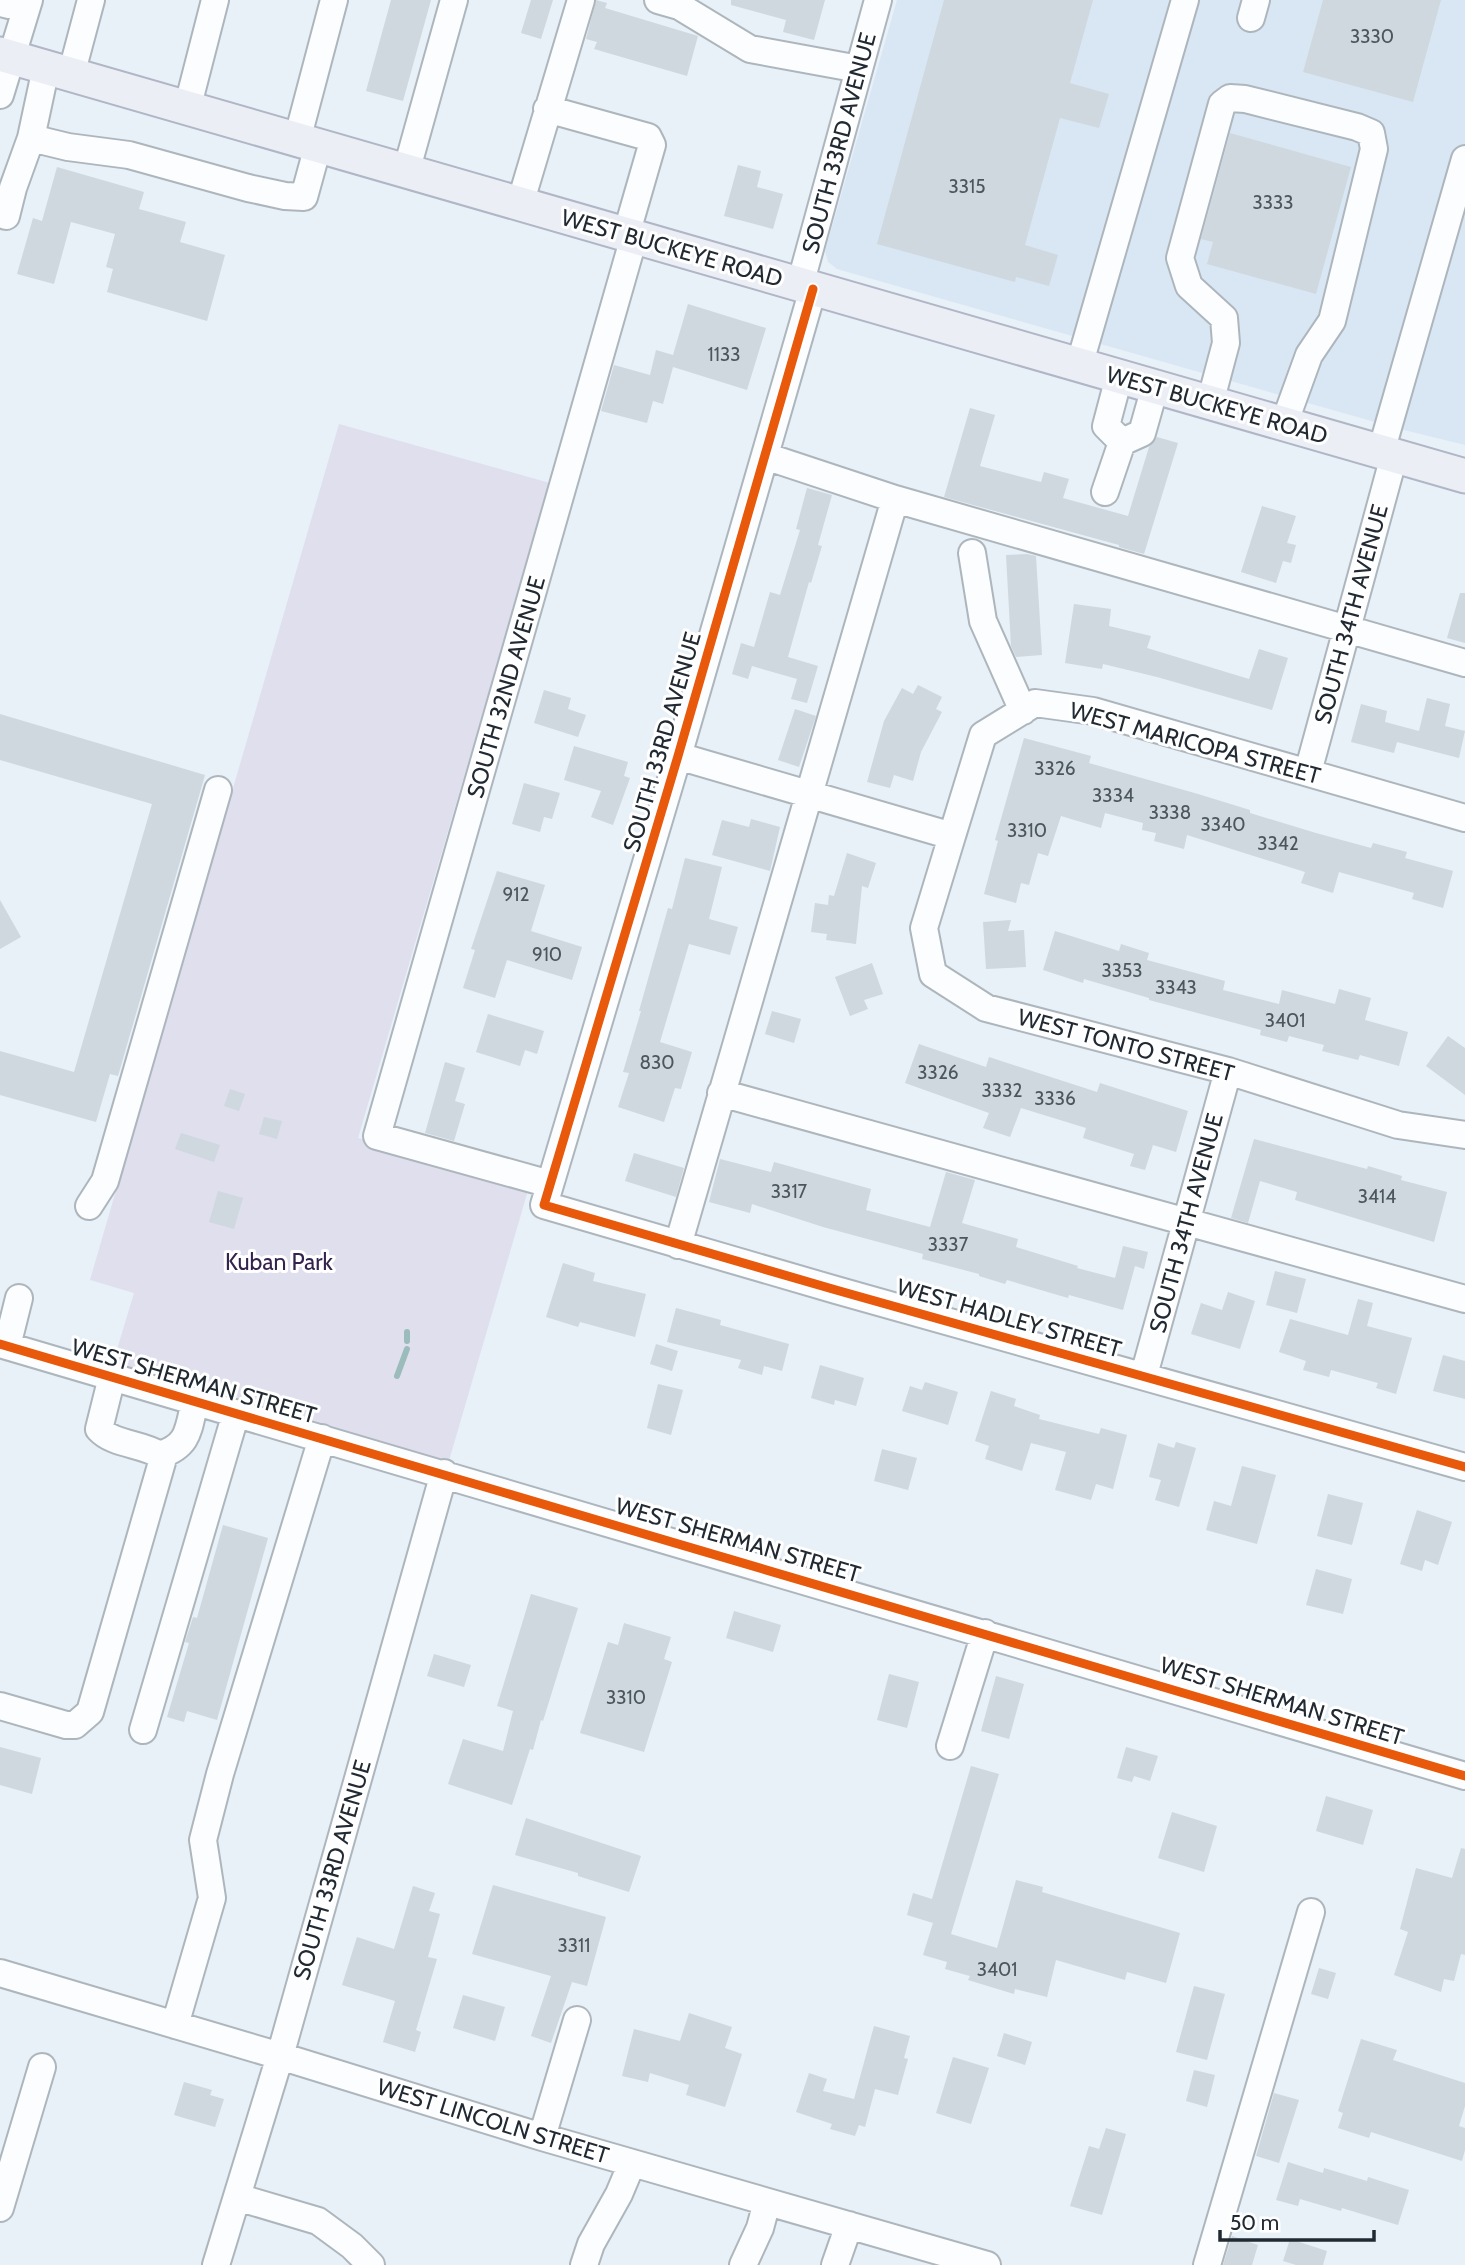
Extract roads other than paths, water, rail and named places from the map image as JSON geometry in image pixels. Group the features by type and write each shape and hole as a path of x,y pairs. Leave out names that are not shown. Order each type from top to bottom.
{"main road":[{"name":"WEST BUCKEYE ROAD","path":"6,56 1465,476"}],"street":[{"path":"6,215 31,138 91,0"},
{"path":"187,108 215,0"},
{"path":"31,138 68,147 129,155 216,180 285,196 304,197 308,143 334,0"},
{"path":"406,172 454,0"},
{"path":"520,204 581,0"},
{"path":"657,0 679,6 750,49 859,69"},
{"name":"SOUTH 33RD AVENUE","path":"547,1195 765,457 878,0"},
{"path":"1079,366 1185,0"},
{"path":"0,3 16,8 0,95"},
{"path":"1210,403 1226,343 1224,318 1189,286 1180,258 1222,104 1230,98 1245,99 1357,127 1371,133 1374,149 1332,321 1310,355 1284,424"},
{"name":"SOUTH 32ND AVENUE","path":"377,1136 630,236 652,145 648,137 547,109"},
{"name":"SOUTH 34TH AVENUE","path":"1308,772 1347,629 1388,454 1465,159"},
{"path":"1119,377 1106,426 1122,442"},
{"path":"1105,492 1122,442 1142,433 1155,387"},
{"path":"765,457 895,499 1465,663"},
{"path":"678,1245 895,499"},
{"path":"972,553 983,621 1023,711"},
{"name":"WEST MARICOPA STREET","path":"952,836 983,735 1035,704 1093,710 1465,818"},
{"path":"678,756 952,836"},
{"path":"89,1206 104,1181 218,790"},
{"name":"WEST TONTO STREET","path":"952,836 924,929 933,974 986,1008 1228,1071 1398,1125 1465,1135"},
{"name":"SOUTH 34TH AVENUE","path":"1144,1375 1228,1071"},
{"path":"721,1093 1465,1299"},
{"name":"WEST HADLEY STREET","path":"377,1136 547,1195 678,1245 1465,1467"},
{"path":"3,1345 19,1298"},
{"name":"WEST SHERMAN STREET","path":"3,1345 1465,1776"},
{"path":"0,1706 66,1725 75,1725 90,1712 162,1462 160,1455 153,1451 112,1438 99,1429 112,1377"},
{"path":"160,1455 181,1444 195,1401"},
{"path":"143,1730 236,1413"},
{"path":"175,2025 212,1898 203,1840 220,1774 322,1438"},
{"name":"SOUTH 33RD AVENUE","path":"216,2265 280,2056 444,1473"},
{"path":"950,1746 985,1633"},
{"path":"1207,2265 1311,1912"},
{"name":"WEST LINCOLN STREET","path":"0,1973 542,2137 849,2225 942,2259 987,2265"},
{"path":"542,2137 577,2020"},
{"path":"0,2208 42,2067"},
{"path":"584,2265 591,2244 619,2194 632,2163"},
{"path":"237,2197 318,2221 362,2261"},
{"path":"743,2265 761,2228 767,2202"},
{"path":"835,2265 849,2225"}],"waterway":[{"path":"407,1332 407,1341"},
{"path":"397,1376 407,1349"}],"park label":[{"name":"Kuban Park","path":"279,1262"}]}
